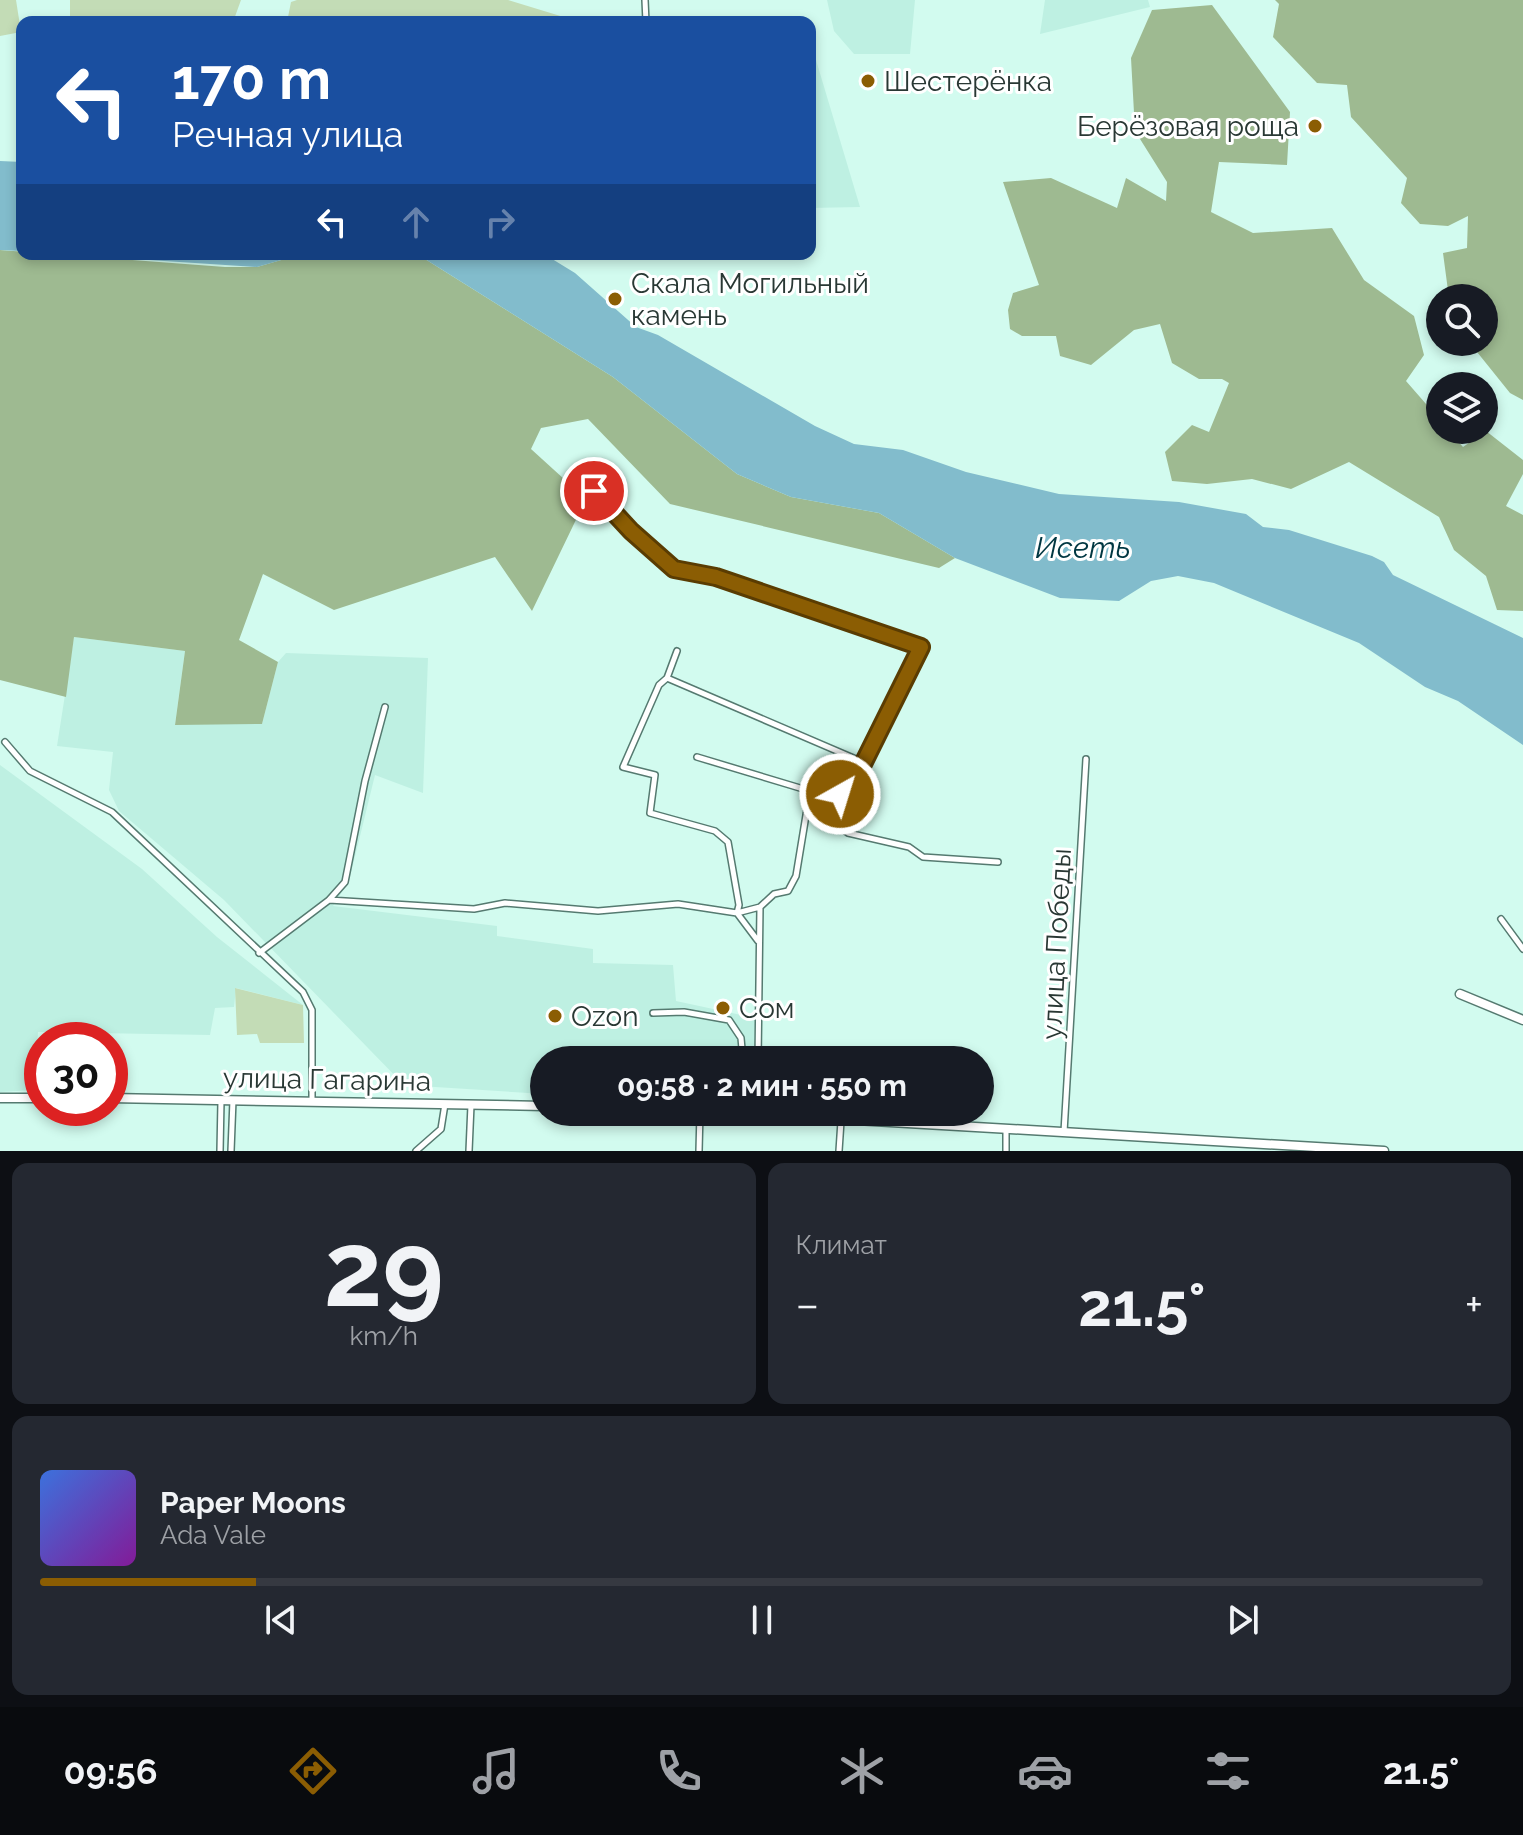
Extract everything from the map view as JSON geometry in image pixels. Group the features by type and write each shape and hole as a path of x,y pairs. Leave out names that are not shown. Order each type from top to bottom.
{"main road":[{"path":"1460,994 1523,1020"},
{"path":"0,1098 24,1098"},
{"name":"улица Гагарина","path":"128,1098 530,1106"},
{"path":"944,1126 1384,1151"}],"street":[{"path":"576,470 631,531 674,569 716,577 921,647 865,763 851,788 840,794 810,791 697,757"},
{"path":"677,651 623,767 655,775 650,813 715,831 728,842 739,905 737,913"},
{"path":"667,678 865,763"},
{"path":"259,953 329,900 345,882 365,781 385,707"},
{"path":"5,742 30,771 112,812 303,992 312,1010 312,1101"},
{"name":"улица Победы","path":"1064,1132 1086,759"},
{"path":"329,900 474,909 505,903 598,911 678,904 737,913 760,907 774,894 788,891 796,876 810,791"},
{"path":"840,794 835,823 848,833 909,847 923,857 998,862"},
{"path":"758,1046 760,907"},
{"path":"737,913 758,941"},
{"path":"1501,919 1523,949"},
{"path":"653,1013 684,1012 729,1020 741,1038 742,1046"},
{"path":"220,1151 221,1100"},
{"path":"231,1151 233,1100"},
{"path":"416,1151 441,1129 445,1103"},
{"path":"469,1151 471,1104"},
{"path":"699,1151 700,1126"},
{"path":"839,1151 841,1126"},
{"path":"1006,1129 1006,1151"}],"shaded area":[{"path":"0,0 16,0 18,16 16,16 16,33 0,36"},
{"path":"70,0 241,0 235,16 70,16"},
{"path":"508,0 560,16 288,16 291,2"},
{"path":"827,0 915,0 910,54 854,54 834,31"},
{"path":"1045,0 1148,0 1150,7 1040,34"},
{"path":"1275,0 1523,0 1523,400 1510,393 1498,378 1498,372 1493,372 1480,356 1498,356 1498,284 1447,284 1443,253 1467,248 1468,216 1448,226 1420,224 1401,203 1407,178 1351,117 1347,85 1317,83 1273,37 1279,4"},
{"path":"1212,5 1290,112 1287,165 1219,162 1211,212 1253,233 1332,228 1364,280 1414,316 1424,355 1406,381 1426,404 1426,444 1460,444 1463,447 1467,444 1498,444 1498,440 1523,460 1523,474 1506,506 1523,515 1523,611 1497,610 1486,576 1454,550 1439,517 1349,462 1291,489 1252,479 1207,484 1172,481 1165,452 1192,425 1209,432 1229,383 1222,379 1199,379 1172,363 1160,324 1134,330 1091,365 1060,356 1056,336 1022,336 1010,329 1008,310 1013,293 1039,285 1003,182 1051,178 1117,208 1126,178 1166,201 1167,182 1135,131 1131,58 1152,10"},
{"path":"816,60 860,207 816,208"},
{"path":"0,250 16,251 16,260 132,260 225,267 257,267 281,260 427,260 613,377 737,474 791,497 879,513 955,558 939,568 670,504 588,419 541,428 531,449 586,499 532,611 495,557 334,610 263,574 239,640 278,662 262,724 175,725 185,651 74,637 66,697 0,680"},
{"path":"74,637 185,651 175,724 262,724 278,662 286,653 428,658 423,793 375,775 349,881 333,906 497,926 497,936 593,949 593,963 673,965 676,1001 755,1018 754,1046 530,1046 530,1093 404,1085 224,900 119,811 109,790 113,752 57,746"},
{"path":"0,765 142,869 217,937 303,1005 236,988 234,1007 215,1008 210,1035 128,1034 128,1022 24,1022 24,1091 0,1092"},
{"path":"235,988 303,1005 304,1043 260,1043 257,1034 237,1035"}],"water":[{"path":"0,161 16,162 16,251 0,250"},
{"path":"149,260 281,260 257,267"},
{"name":"Исеть","path":"427,260 554,260 575,273 636,327 658,335 815,426 854,444 903,450 966,472 1059,494 1179,502 1246,514 1263,527 1289,530 1372,556 1384,562 1393,575 1523,638 1523,745 1458,701 1425,687 1359,643 1214,583 1178,576 1151,581 1119,601 1060,598 955,558 879,513 791,497 737,474 613,377"}],"place":[{"name":"Шестерёнка","path":"868,81"},
{"name":"Берёзовая роща","path":"1315,126"},
{"name":"Скала Могильный камень","path":"615,299"},
{"name":"Сом","path":"723,1008"},
{"name":"Ozon","path":"555,1016"}],"route":[{"path":"594,491 631,531 674,569 716,577 921,647 865,763 851,788 840,794"}]}
